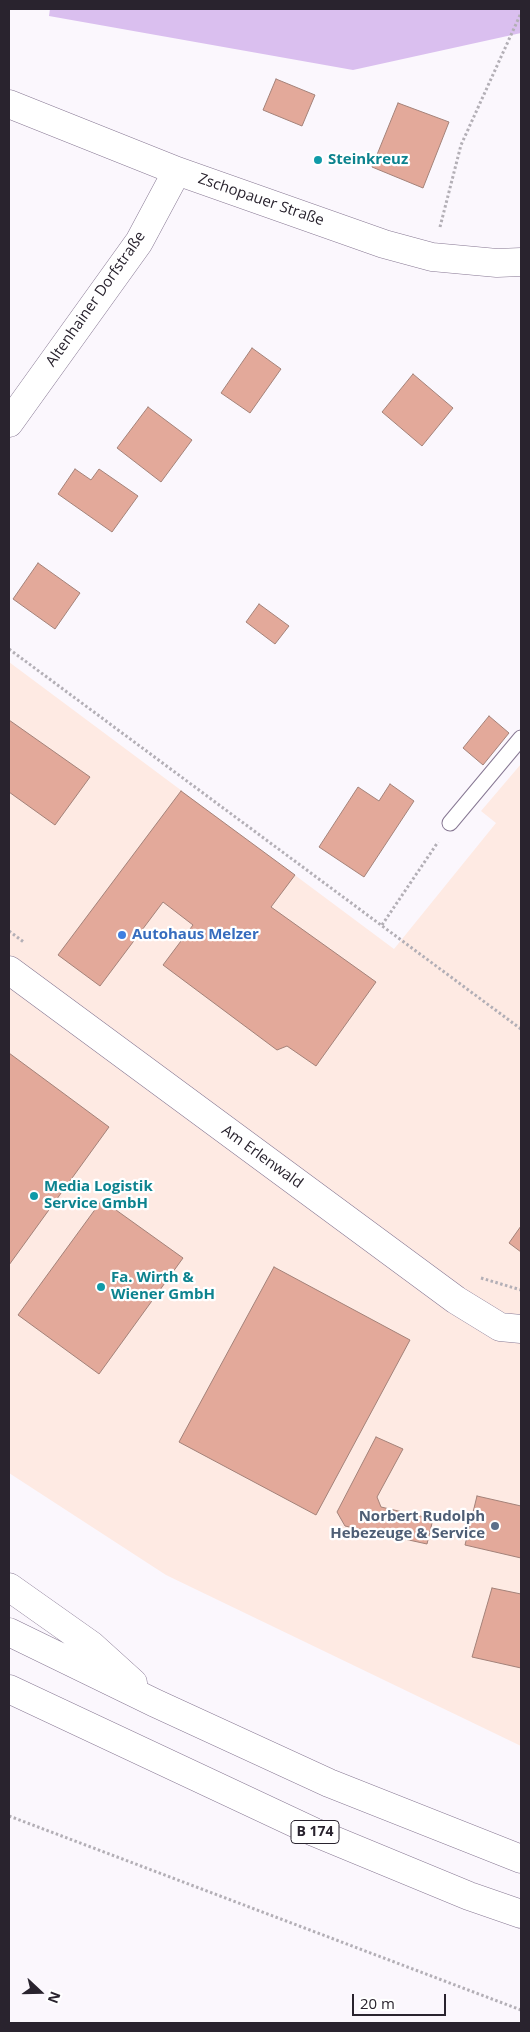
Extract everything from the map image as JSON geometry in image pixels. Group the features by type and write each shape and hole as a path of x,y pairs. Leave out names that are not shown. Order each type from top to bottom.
{"main road":[{"name":"Zschopauer Straße","path":"9,104 177,171 384,244 432,257 497,263 521,262"},
{"name":"Altenhainer Dorfstraße","path":"9,423 139,242 177,171"},
{"name":"Am Erlenwald","path":"9,970 456,1300 500,1327 521,1329"},
{"path":"9,1587 92,1645 155,1703"},
{"path":"9,1632 329,1784 521,1859"},
{"name":"B 174","path":"9,1689 314,1832 469,1896 521,1914"},
{"path":"9,1710 114,1739"}],"lane":[{"path":"450,823 521,738"}],"path":[{"path":"432,257 461,145 521,13"},
{"path":"9,649 521,1028"},
{"path":"382,925 450,823"},
{"path":"9,1816 521,2010"}],"shaded area":[{"path":"50,9 521,9 521,33 353,70 49,16"},
{"path":"9,662 394,949 496,823 481,811 521,764 521,1746 166,1575 9,1473"}],"building":[{"path":"276,79 315,95 302,126 263,110"},
{"path":"398,103 449,122 423,188 372,167"},
{"path":"252,348 281,369 250,413 221,393"},
{"path":"413,374 453,408 422,446 382,412"},
{"path":"148,407 192,440 161,482 117,448"},
{"path":"75,469 91,480 99,469 138,496 112,532 58,494"},
{"path":"38,563 80,593 55,629 13,599"},
{"path":"259,604 289,626 275,644 246,622"},
{"path":"489,716 509,733 483,765 463,748"},
{"path":"9,720 90,777 55,825 9,792"},
{"path":"390,784 414,801 364,877 319,847 358,787 379,801"},
{"path":"181,791 295,875 271,907 376,982 316,1066 287,1046 277,1050 163,965 193,925 163,902 100,986 58,955"},
{"name":"Media Logistik Service GmbH","path":"9,1053 109,1127 9,1265"},
{"name":"Fa. Wirth & Wiener GmbH","path":"102,1200 183,1258 99,1374 18,1315"},
{"path":"521,1226 521,1252 509,1243"},
{"path":"274,1267 410,1340 316,1515 179,1442"},
{"path":"376,1437 403,1449 377,1497 381,1507 433,1519 427,1544 345,1526 337,1512"},
{"name":"Norbert Rudolph Hebezeuge & Service","path":"477,1496 521,1506 521,1558 465,1545"},
{"path":"492,1588 521,1594 521,1668 472,1657"}],"place":[{"name":"Steinkreuz","path":"318,160"},
{"name":"Autohaus Melzer","path":"122,935"},
{"name":"Media Logistik Service GmbH","path":"34,1196"},
{"name":"Fa. Wirth & Wiener GmbH","path":"101,1287"},
{"name":"Norbert Rudolph Hebezeuge & Service","path":"495,1526"}]}
